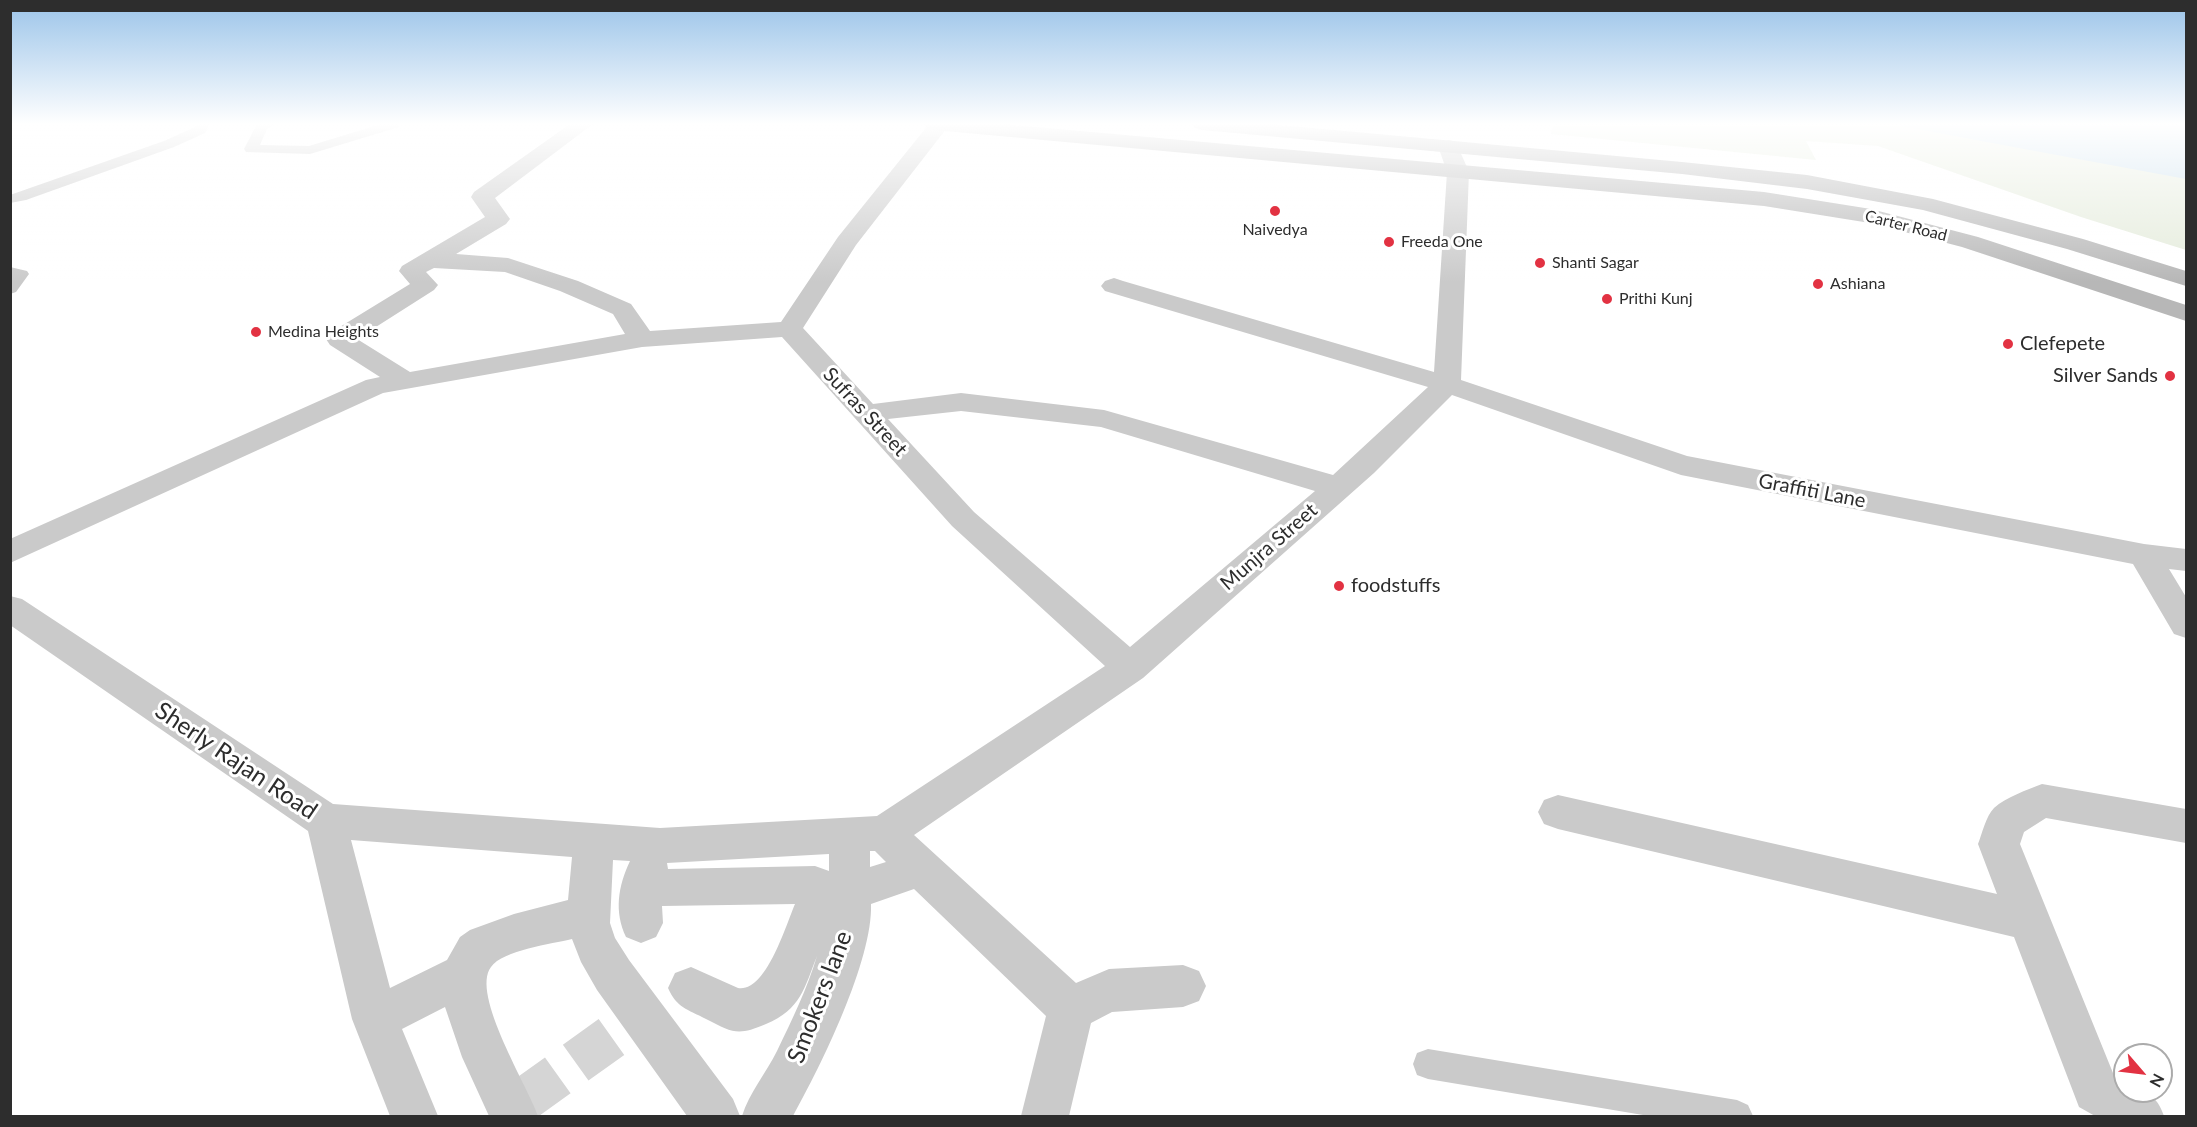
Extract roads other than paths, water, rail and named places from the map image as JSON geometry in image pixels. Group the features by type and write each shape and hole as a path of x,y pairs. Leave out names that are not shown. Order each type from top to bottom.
{"main road":[{"name":"Carter Road","path":"1590,177 1764,199 1871,216 1970,242 2187,313"},
{"name":"Carter Road","path":"1755,177 1818,184 1936,207 2075,244 2187,279"}],"street":[{"path":"406,381 339,339 425,285 411,271 498,219 482,197 510,177"},
{"path":"10,552 376,386 642,339 789,329 846,242 898,177"},
{"path":"1447,384 1453,177"},
{"path":"429,260 508,265 569,286 622,309 642,339"},
{"name":"Graffiti Lane","path":"1114,286 1447,384 1681,465 2144,555 2187,560"},
{"name":"Sufras Street","path":"789,329 963,519 1130,669"},
{"name":"Munjra Street","path":"869,862 1130,669 1338,487 1447,384"},
{"path":"866,413 961,402 1104,419 1338,487"},
{"path":"2144,555 2187,625"},
{"name":"Sherly Rajan Road","path":"10,608 326,821 375,1019 414,1116"},
{"path":"2140,1116 2096,1090 1999,844 2007,821 2042,801 2187,826"},
{"path":"1558,813 2030,921"},
{"path":"326,821 869,862 1071,1009"},
{"path":"594,841 588,923 597,948 637,1019 716,1116"},
{"path":"660,846 643,875 641,906 869,862"},
{"path":"691,988 733,1009 744,1011 768,1001 784,983 822,891 869,862"},
{"name":"Smokers lane","path":"766,1116 793,1069 830,987 869,862"},
{"path":"512,1111 473,1028 467,1003 465,974 468,962 476,952 495,940 589,915"},
{"path":"375,1019 465,974"},
{"path":"1071,1009 1109,991 1183,986"},
{"path":"1045,1116 1071,1009"}],"lane":[{"path":"10,199 75,177"},
{"path":"10,272 21,274 10,289"},
{"path":"1428,1064 1737,1116"}],"tunnel":[{"path":"522,1101 631,1023"}],"place":[{"name":"Naivedya","path":"1275,211"},
{"name":"Freeda One","path":"1389,242"},
{"name":"Shanti Sagar","path":"1540,263"},
{"name":"Ashiana","path":"1818,284"},
{"name":"Prithi Kunj","path":"1607,299"},
{"name":"Medina Heights","path":"256,332"},
{"name":"Clefepete","path":"2008,344"},
{"name":"Silver Sands","path":"2170,376"},
{"name":"foodstuffs","path":"1339,586"}]}
